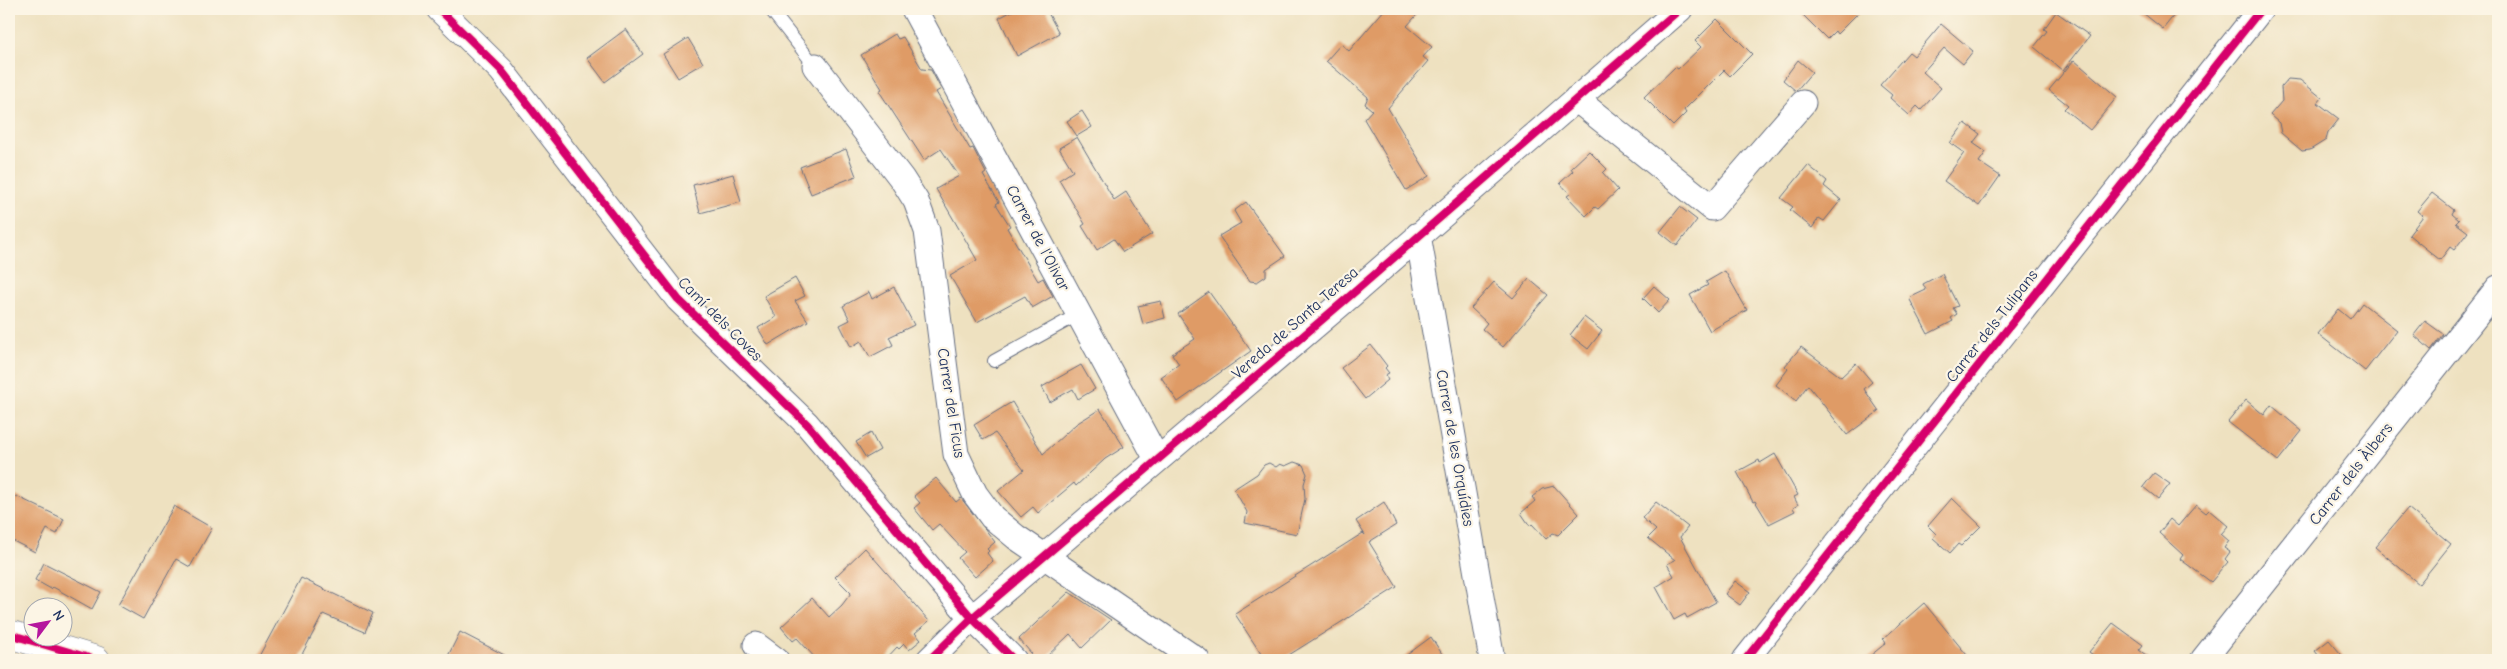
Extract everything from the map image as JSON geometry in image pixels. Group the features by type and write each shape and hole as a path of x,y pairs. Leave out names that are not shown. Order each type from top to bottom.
{"street":[{"name":"Camí dels Coves","path":"439,9 501,70 678,299 807,424 972,618 1014,660"},
{"name":"Vereda de Santa Teresa","path":"930,660 972,618 1680,9"},
{"name":"Carrer dels Tulipans","path":"1745,660 2260,9"},
{"name":"Carrer de l'Olivar","path":"916,12 1157,459"},
{"name":"Carrer del Ficus","path":"815,66 902,179 916,201 927,231 956,454 975,494 992,517 1016,537 1196,660"},
{"path":"1576,99 1712,208 1802,103"},
{"name":"Carrer de les Orquídies","path":"1418,235 1492,660"},
{"name":"Carrer dels Àlbers","path":"2203,660 2498,288"},
{"path":"9,634 96,660"},
{"path":"756,645 776,660"}],"lane":[{"path":"770,9 815,66"},
{"path":"994,360 1079,314"}],"building":[{"path":"1016,9 1046,9 1059,33 1017,56 999,18"},
{"path":"1385,9 1422,9 1407,26 1432,47 1423,57 1428,61 1388,108 1429,176 1406,190 1364,119 1372,110 1365,104 1368,97 1326,61 1341,44 1349,51"},
{"path":"1797,9 1862,9 1837,34 1835,31 1827,39"},
{"path":"2138,9 2179,9 2163,29"},
{"path":"2056,12 2090,36 2063,71 2034,47 2047,31 2044,29"},
{"path":"1717,19 1752,54 1730,76 1724,70 1684,110 1686,113 1673,126 1644,97 1675,67 1678,69 1701,47 1695,41"},
{"path":"1941,24 1973,51 1963,64 1944,48 1923,72 1941,88 1921,110 1917,106 1909,115 1890,98 1892,95 1880,85 1909,52 1914,56"},
{"path":"626,29 643,54 605,82 587,58"},
{"path":"895,34 898,39 903,37 922,69 931,70 941,89 936,92 970,149 973,148 986,173 983,175 999,202 996,204 1010,226 1007,228 1038,281 1043,278 1053,296 1032,308 1025,296 977,322 950,276 977,260 936,189 959,176 941,149 924,160 879,91 882,89 861,55"},
{"path":"688,38 703,63 678,78 663,54"},
{"path":"1798,60 1812,72 1796,91 1783,80"},
{"path":"2074,60 2117,97 2090,130 2064,109 2068,105 2049,90"},
{"path":"2288,79 2300,80 2322,98 2318,103 2339,119 2328,133 2326,140 2310,150 2302,151 2281,133 2279,123 2270,115 2282,101 2281,87"},
{"path":"1082,111 1092,127 1077,136 1067,121"},
{"path":"1965,123 1980,134 1973,143 1986,152 1979,162 2000,176 1979,206 1944,181 1964,153 1950,143"},
{"path":"1077,137 1114,200 1126,192 1152,234 1123,252 1114,239 1097,250 1082,226 1085,224 1059,180 1073,171 1059,148"},
{"path":"846,149 856,176 811,194 800,167"},
{"path":"1589,151 1607,169 1603,173 1618,190 1598,209 1595,207 1586,216 1567,196 1570,194 1560,183 1573,171 1571,168"},
{"path":"1808,165 1827,181 1824,186 1841,200 1824,221 1819,218 1812,228 1790,210 1793,207 1781,198"},
{"path":"733,174 741,202 700,213 693,185"},
{"path":"2432,193 2454,210 2452,214 2459,220 2456,223 2468,232 2454,250 2450,247 2440,260 2409,235 2423,216 2417,211"},
{"path":"1246,202 1285,256 1266,269 1266,276 1257,282 1250,281 1219,236 1241,223 1234,211"},
{"path":"1680,207 1697,220 1677,246 1660,232"},
{"path":"1725,271 1747,310 1710,331 1690,295 1708,285 1706,282"},
{"path":"1942,274 1958,306 1953,308 1957,314 1951,318 1953,321 1928,334 1909,298 1926,290 1923,284"},
{"path":"795,278 805,296 795,301 808,321 768,345 758,328 776,317 764,296"},
{"path":"1529,279 1548,295 1503,347 1482,329 1487,323 1471,308 1494,282 1513,298"},
{"path":"1654,286 1670,300 1658,313 1643,298"},
{"path":"894,287 914,325 889,337 893,345 870,357 861,341 851,347 840,325 850,320 843,306 869,292 872,299"},
{"path":"1209,292 1251,351 1178,402 1161,377 1179,364 1172,354 1195,339 1178,314"},
{"path":"1161,301 1165,318 1143,324 1138,306"},
{"path":"2362,303 2397,330 2365,371 2318,334 2338,309 2350,319"},
{"path":"1584,317 1602,331 1588,349 1570,335"},
{"path":"2425,321 2443,334 2431,350 2414,335"},
{"path":"1371,345 1387,366 1385,368 1389,373 1385,375 1388,380 1365,399 1341,368"},
{"path":"1801,347 1841,377 1856,363 1872,382 1864,389 1879,411 1847,435 1808,385 1796,401 1776,385 1788,369 1785,366"},
{"path":"1081,365 1095,389 1078,399 1073,389 1050,402 1042,387"},
{"path":"2246,400 2264,415 2271,405 2302,431 2278,461 2228,422"},
{"path":"1012,402 1043,454 1076,424 1100,409 1124,447 1105,459 1076,486 1074,483 1038,513 1033,507 1021,517 998,491 1024,470 995,433 983,440 974,425"},
{"path":"871,433 880,450 866,458 856,442"},
{"path":"1775,454 1798,495 1794,497 1798,505 1793,508 1795,511 1769,524 1755,501 1753,502 1737,472 1759,460 1760,463"},
{"path":"1294,462 1303,465 1307,474 1304,484 1305,499 1297,534 1245,523 1247,512 1234,489 1257,474 1264,465 1269,463 1276,467 1280,464 1285,466"},
{"path":"2154,473 2170,484 2158,499 2143,487"},
{"path":"936,478 956,502 961,498 995,542 987,549 989,551 987,553 993,561 975,577 958,558 965,552 939,524 932,530 914,508 920,503 914,496"},
{"path":"1554,486 1579,514 1558,535 1553,533 1546,539 1532,524 1530,526 1521,513 1535,501 1532,497 1542,489"},
{"path":"16,496 64,519 57,534 47,529 35,552 9,539 9,511"},
{"path":"1952,498 1981,526 1961,546 1958,544 1950,553 1933,538 1936,534 1928,526"},
{"path":"1384,502 1396,525 1369,542 1397,587 1281,660 1265,660 1235,614 1363,533 1365,535 1356,521"},
{"path":"1656,502 1688,527 1680,537 1716,602 1687,618 1685,614 1674,620 1656,587 1674,576 1667,564 1675,560 1648,538 1656,530 1642,518"},
{"path":"2196,505 2206,513 2209,510 2228,526 2221,534 2229,541 2224,548 2230,552 2225,559 2228,562 2211,582 2180,559 2183,555 2159,533 2170,519 2178,526"},
{"path":"174,506 212,528 190,567 176,559 143,619 118,605"},
{"path":"2408,508 2451,544 2419,584 2375,547"},
{"path":"865,548 929,621 915,633 921,640 909,650 904,644 899,649 897,647 885,660 817,660 797,638 793,641 781,627 812,598 829,617 842,605 851,593 835,577"},
{"path":"44,563 101,592 92,609 72,596 53,587 51,589 35,580"},
{"path":"301,578 373,613 365,632 323,614 299,660 257,660"},
{"path":"1735,581 1750,592 1740,605 1725,594"},
{"path":"1069,592 1111,620 1082,648 1070,634 1043,660 1037,660 1019,639"},
{"path":"1924,603 1971,660 1865,660 1886,643 1883,639"},
{"path":"2113,623 2143,645 2139,650 2153,660 2100,660 2089,652"},
{"path":"460,632 514,660 446,660"},
{"path":"1431,637 1446,660 1400,660"},
{"path":"2329,640 2346,660 2322,660 2315,651"}],"cycle path":[{"path":"439,9 501,70 678,299 807,424 972,618 1014,660"},
{"path":"929,660 972,618 1351,295 1680,9"},
{"path":"1745,660 2261,9"},
{"path":"9,634 96,660"}]}
